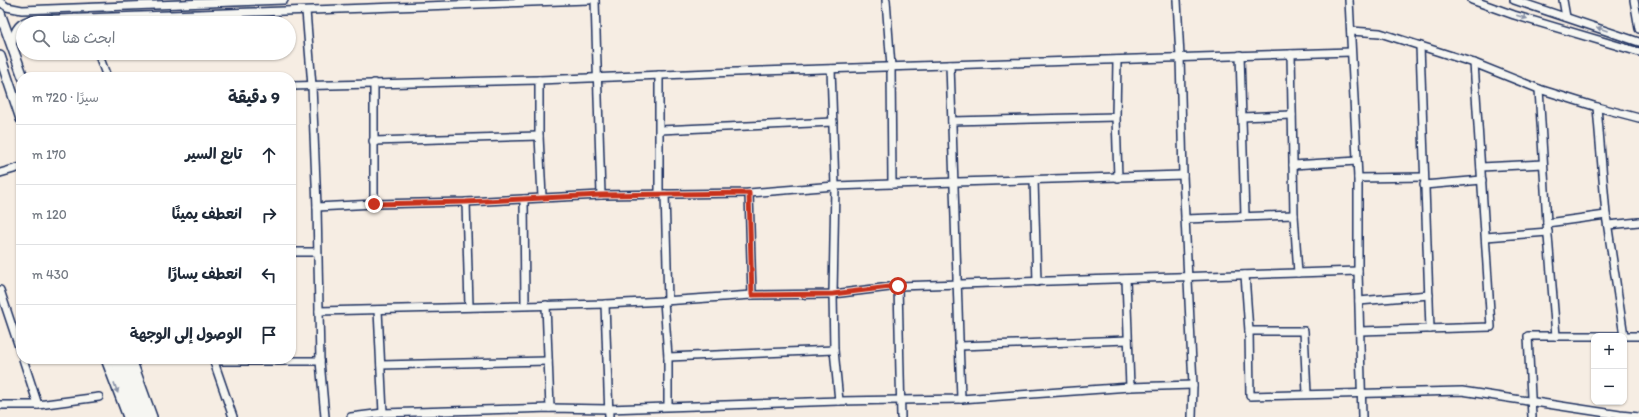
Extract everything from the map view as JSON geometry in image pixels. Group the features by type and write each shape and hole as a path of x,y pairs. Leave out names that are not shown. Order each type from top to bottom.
{"main road":[{"path":"0,13 16,57"},
{"path":"0,56 16,103"},
{"path":"17,60 21,72"},
{"path":"108,364 128,417"},
{"path":"117,364 136,417"},
{"path":"125,364 144,417"},
{"path":"133,364 152,417"}],"street":[{"path":"174,4 182,0"},
{"path":"0,2 7,6 22,10 284,0"},
{"path":"196,16 347,8 589,0"},
{"path":"595,0 601,195"},
{"path":"886,0 891,67 892,184"},
{"path":"1177,0 1187,276 1193,385 1192,417"},
{"path":"1349,0 1358,178 1358,271 1362,417"},
{"path":"1472,0 1639,52"},
{"path":"1514,0 1639,42"},
{"path":"1563,0 1566,17"},
{"path":"1634,0 1639,29"},
{"path":"86,16 90,12 120,11 142,5"},
{"path":"306,11 312,86 317,207 320,361 325,417"},
{"path":"12,45 16,31"},
{"path":"1351,31 1380,33 1474,63 1539,89 1639,118"},
{"path":"1420,46 1430,329"},
{"path":"296,86 539,80 1351,52"},
{"path":"1291,54 1294,215 1298,273"},
{"path":"1240,56 1245,216"},
{"path":"101,60 105,72"},
{"path":"1117,60 1116,117 1118,178"},
{"path":"1360,331 1491,327 1474,63"},
{"path":"950,65 960,399"},
{"path":"831,69 835,186 833,294 834,350 839,401"},
{"path":"659,75 668,357 668,406"},
{"path":"539,80 539,136 542,198"},
{"path":"374,83 374,204"},
{"path":"1539,89 1547,223 1556,336"},
{"path":"1597,107 1606,216 1624,333"},
{"path":"1242,117 1292,115"},
{"path":"952,121 1116,117"},
{"path":"660,130 833,122"},
{"path":"373,141 539,136"},
{"path":"1293,165 1357,162"},
{"path":"1481,167 1543,164"},
{"path":"0,173 16,168"},
{"path":"317,207 466,202 601,195 749,193 835,186 1183,175"},
{"path":"1358,178 1424,181 1482,180"},
{"path":"1034,180 1037,282"},
{"path":"749,193 752,295"},
{"path":"524,199 525,305"},
{"path":"466,202 469,306"},
{"path":"1185,219 1294,215"},
{"path":"1547,223 1606,216"},
{"path":"1608,225 1639,222"},
{"path":"1486,237 1548,232"},
{"path":"296,252 317,252"},
{"path":"319,311 469,306 605,304 752,295 833,294 898,286 1358,271"},
{"path":"1245,275 1249,331 1250,396 1462,391 1639,417"},
{"path":"1126,279 1130,387"},
{"path":"898,286 899,401 901,417"},
{"path":"0,290 16,338"},
{"path":"1359,301 1429,295"},
{"path":"605,304 609,417"},
{"path":"546,305 550,408"},
{"path":"378,310 383,413"},
{"path":"1249,331 1304,331 1307,394"},
{"path":"1532,417 1528,336 1591,336"},
{"path":"1627,336 1639,336"},
{"path":"959,346 1128,340"},
{"path":"668,357 834,350"},
{"path":"296,361 320,361"},
{"path":"381,365 548,361"},
{"path":"25,364 38,405"},
{"path":"215,364 233,417"},
{"path":"351,417 383,413 550,408 608,408 960,399 1130,387 1193,385"},
{"path":"0,405 38,405 99,397"}],"route":[{"path":"374,204 466,202 601,195 749,193 752,295 833,294 898,286"}]}
